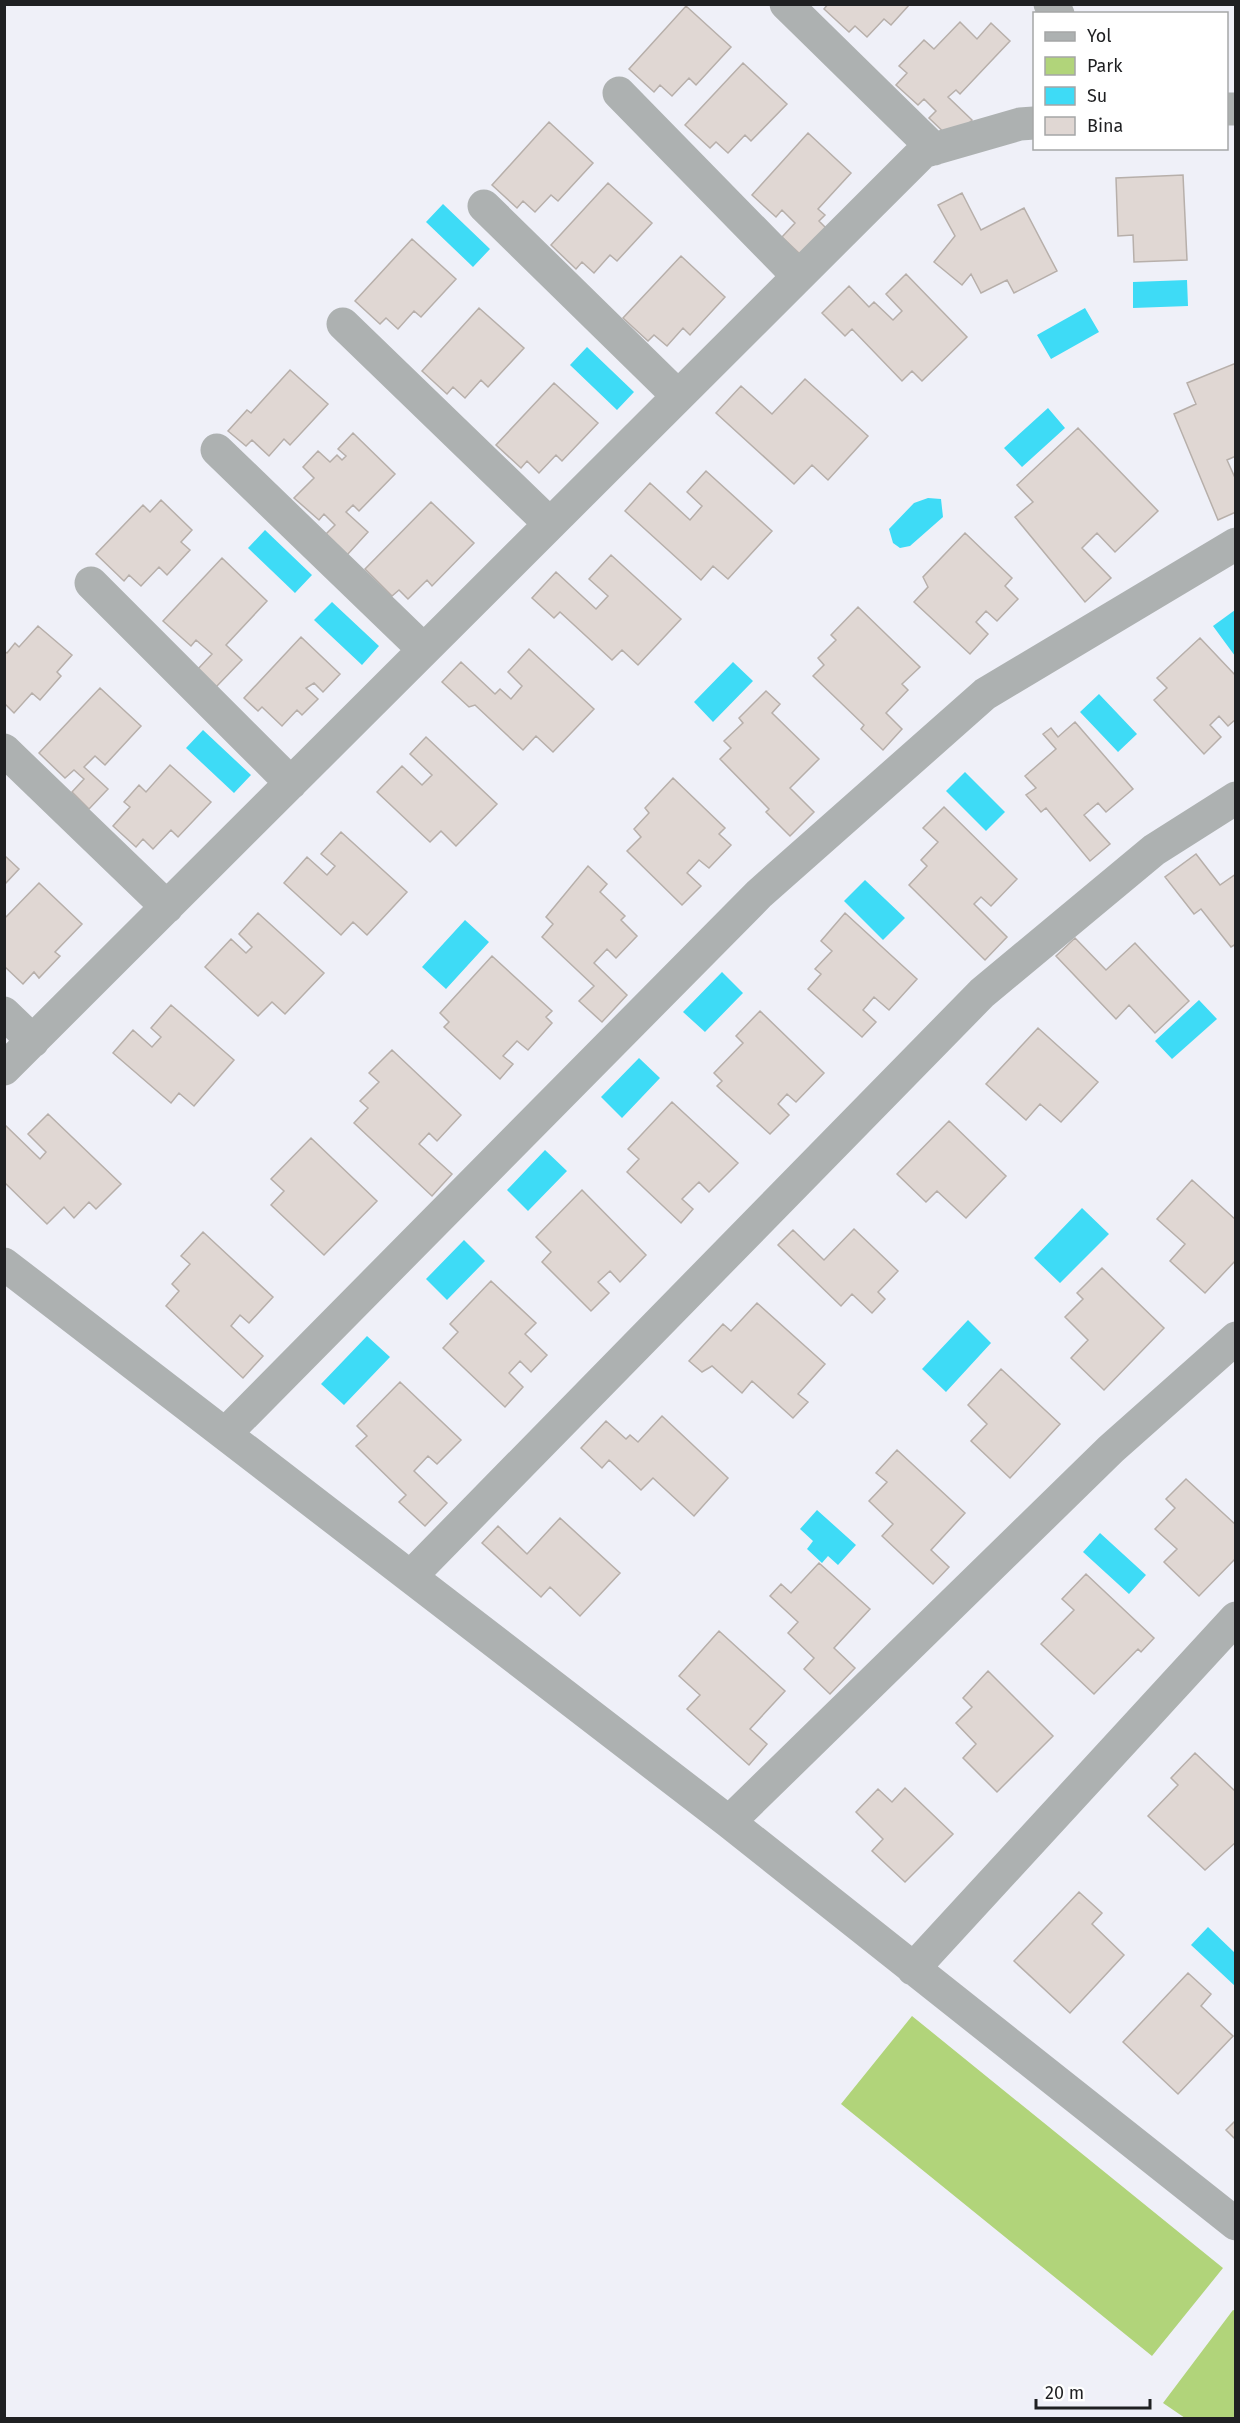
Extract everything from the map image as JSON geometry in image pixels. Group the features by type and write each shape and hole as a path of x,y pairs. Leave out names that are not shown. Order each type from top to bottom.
{"street":[{"path":"786,4 934,149"},
{"path":"619,93 798,276"},
{"path":"4,1069 923,152 1020,124 1033,123"},
{"path":"484,206 678,396"},
{"path":"343,324 550,524"},
{"path":"217,450 424,650"},
{"path":"225,1434 759,894 959,717 986,694 1236,544"},
{"path":"91,583 291,783"},
{"path":"4,750 167,907"},
{"path":"412,1575 982,993 1154,850 1236,798"},
{"path":"4,1013 33,1041"},
{"path":"4,1264 412,1575 729,1821 1236,2224"},
{"path":"729,1821 1111,1449 1236,1338"},
{"path":"913,1969 1236,1618"}],"green space":[{"path":"912,2016 1223,2268 1152,2356 841,2104"},
{"path":"1233,2310 1236,2311 1235,2418 1185,2418 1163,2403"}],"water":[{"path":"443,204 490,249 473,267 426,222"},
{"path":"1187,280 1188,306 1133,308 1133,282"},
{"path":"1085,308 1099,332 1051,359 1037,335"},
{"path":"587,347 634,392 617,410 570,365"},
{"path":"1048,408 1065,428 1022,467 1004,448"},
{"path":"928,498 941,499 943,517 910,546 900,548 893,543 889,529 914,503"},
{"path":"265,530 312,575 295,593 248,548"},
{"path":"332,602 379,646 362,665 314,620"},
{"path":"1236,611 1235,656 1213,626"},
{"path":"733,662 753,681 713,722 694,702"},
{"path":"1099,694 1137,734 1118,752 1080,712"},
{"path":"203,730 251,775 234,793 186,748"},
{"path":"965,772 1005,812 986,831 946,791"},
{"path":"865,880 905,918 883,940 844,901"},
{"path":"465,920 489,942 446,989 422,967"},
{"path":"722,972 743,993 705,1032 683,1012"},
{"path":"1199,1000 1217,1019 1172,1059 1155,1041"},
{"path":"639,1058 660,1078 622,1118 601,1097"},
{"path":"545,1150 567,1171 528,1211 507,1190"},
{"path":"1082,1208 1109,1234 1060,1283 1034,1258"},
{"path":"464,1240 485,1261 447,1300 426,1279"},
{"path":"968,1320 991,1343 946,1392 922,1369"},
{"path":"367,1336 390,1357 344,1405 321,1384"},
{"path":"817,1510 856,1545 838,1565 828,1556 822,1563 807,1549 813,1541 800,1529"},
{"path":"1100,1533 1146,1575 1129,1594 1083,1552"},
{"path":"1208,1927 1235,1953 1235,1986 1191,1945"}],"building":[{"path":"828,4 910,4 891,25 884,19 867,37 855,26 849,32 824,9"},
{"path":"686,6 731,47 696,85 689,78 672,96 660,85 654,92 629,69"},
{"path":"960,22 977,39 991,23 1010,41 960,94 956,90 948,97 972,120 953,141 929,118 936,111 924,99 918,105 896,85 907,73 899,66 924,40 934,49"},
{"path":"743,63 787,104 751,141 745,135 728,153 716,142 710,148 685,125"},
{"path":"549,122 593,163 558,201 551,195 535,212 523,201 517,208 492,185"},
{"path":"808,133 851,173 818,209 825,215 819,221 826,228 801,255 782,237 795,223 782,210 776,217 752,195"},
{"path":"1183,175 1187,260 1134,262 1133,235 1118,236 1116,178"},
{"path":"608,183 652,223 617,261 610,255 594,273 582,262 576,269 551,245"},
{"path":"962,193 981,230 1024,208 1057,271 1014,293 1007,280 981,293 971,274 962,285 934,262 955,236 938,205"},
{"path":"412,239 456,279 421,317 414,311 398,329 386,318 380,324 355,301"},
{"path":"681,256 725,297 690,335 683,328 667,346 654,335 648,341 623,318"},
{"path":"906,274 967,337 922,381 912,371 902,381 852,329 845,336 822,313 849,286 869,307 874,302 893,320 902,311 886,294"},
{"path":"479,308 524,348 488,387 481,380 465,398 453,387 447,394 422,371"},
{"path":"1236,363 1236,456 1227,460 1236,480 1236,512 1218,520 1174,414 1196,404 1187,383"},
{"path":"290,370 328,404 290,445 284,439 269,456 252,440 246,446 228,431 247,410 251,413"},
{"path":"805,379 868,436 828,480 812,465 794,484 716,413 741,386 772,414"},
{"path":"554,383 598,423 562,461 556,455 539,473 527,461 521,468 496,445"},
{"path":"1078,428 1158,511 1115,552 1097,533 1082,548 1111,578 1085,602 1015,517 1033,502 1017,485"},
{"path":"353,433 395,474 359,511 353,505 346,512 368,532 347,555 325,535 335,525 324,514 319,520 294,498 314,478 303,467 318,451 330,462 337,455 342,460 346,456 338,449"},
{"path":"706,471 772,531 728,579 713,566 701,580 625,511 650,483 690,520 702,506 687,492"},
{"path":"161,500 192,530 181,542 190,550 167,575 159,567 141,586 129,575 124,581 96,554 143,505 150,512"},
{"path":"431,502 474,543 432,586 427,580 408,599 399,590 392,596 365,569"},
{"path":"965,533 1012,578 1005,586 1018,599 997,621 986,611 976,622 988,634 970,654 914,602 928,587 923,577"},
{"path":"611,555 681,619 638,665 622,650 612,660 560,612 554,618 532,598 556,572 596,609 608,596 589,579"},
{"path":"222,558 267,601 226,645 242,660 216,687 197,670 212,654 196,640 191,646 163,621"},
{"path":"858,607 920,667 902,684 908,690 886,713 902,729 883,750 861,729 864,725 813,676 824,665 818,658 836,640 831,635"},
{"path":"38,626 72,655 57,672 61,676 40,700 32,693 14,713 4,703 4,651 7,653 15,643 19,647"},
{"path":"301,637 340,674 323,692 314,683 306,688 318,699 302,715 297,710 282,726 262,707 258,711 244,698"},
{"path":"1200,638 1236,676 1236,719 1228,726 1219,716 1210,725 1221,737 1204,754 1154,700 1167,688 1157,678"},
{"path":"529,649 594,709 553,752 536,736 523,750 475,705 469,707 442,682 461,662 495,694 500,689 511,699 522,686 508,672"},
{"path":"100,688 141,726 105,765 95,756 84,767 108,789 89,809 72,792 84,779 74,770 65,778 39,753"},
{"path":"766,691 780,704 772,713 819,759 790,788 814,812 790,836 766,812 769,809 720,759 731,748 724,741 743,723 739,718"},
{"path":"1075,722 1133,789 1106,812 1098,803 1084,815 1110,844 1090,861 1046,808 1041,812 1026,795 1036,788 1025,776 1056,749 1043,734 1051,728 1058,737"},
{"path":"426,737 497,804 456,846 441,831 430,842 377,792 402,766 422,785 432,775 410,754"},
{"path":"170,765 211,802 178,837 171,830 153,849 143,839 136,847 113,826 130,807 124,802 139,785 146,792"},
{"path":"673,778 725,828 719,834 731,845 709,868 699,860 687,873 701,886 682,905 627,851 641,837 634,829 649,813 645,808"},
{"path":"944,807 1017,879 991,906 981,897 974,904 1007,937 985,960 909,885 927,866 921,860 938,842 923,828"},
{"path":"341,832 407,892 367,935 353,922 341,935 284,883 307,857 327,875 335,866 321,854"},
{"path":"1196,854 1220,885 1236,874 1236,944 1231,947 1201,909 1194,914 1165,877"},
{"path":"4,855 19,869 4,885"},
{"path":"588,866 607,884 600,892 625,916 621,920 637,936 616,958 607,949 594,963 627,995 602,1022 579,1001 594,986 542,937 553,924 546,917"},
{"path":"39,883 82,924 55,952 60,956 39,978 34,972 23,984 4,966 4,919"},
{"path":"258,913 324,973 285,1014 272,1002 258,1016 205,967 231,939 246,953 252,947 239,934"},
{"path":"845,913 917,979 889,1010 874,997 863,1010 876,1022 862,1037 808,989 821,974 815,969 832,951 821,941"},
{"path":"1075,938 1106,970 1135,943 1189,1001 1155,1033 1129,1005 1116,1019 1056,956"},
{"path":"492,956 552,1011 546,1017 552,1023 528,1050 517,1041 503,1056 513,1064 500,1079 444,1027 449,1022 440,1013"},
{"path":"171,1005 234,1060 194,1106 179,1093 171,1103 113,1053 133,1030 152,1047 161,1037 151,1028"},
{"path":"760,1011 824,1073 796,1102 787,1094 778,1104 789,1115 770,1134 717,1086 722,1081 714,1073 743,1043 736,1036"},
{"path":"1038,1028 1098,1082 1061,1122 1040,1104 1026,1120 986,1084"},
{"path":"392,1050 461,1115 437,1141 429,1133 419,1144 452,1174 432,1196 354,1123 368,1108 360,1101 379,1082 369,1073"},
{"path":"672,1102 738,1163 709,1192 699,1182 682,1199 693,1209 681,1223 627,1172 639,1159 628,1149"},
{"path":"48,1114 121,1184 96,1209 89,1202 74,1218 64,1207 47,1224 4,1182 4,1124 40,1159 46,1152 28,1134"},
{"path":"949,1121 1006,1176 966,1218 937,1191 926,1202 897,1174"},
{"path":"311,1138 377,1201 324,1255 271,1205 284,1191 271,1179"},
{"path":"1192,1180 1236,1220 1236,1260 1205,1293 1170,1261 1185,1244 1157,1219"},
{"path":"582,1190 646,1255 620,1282 610,1271 598,1282 609,1293 591,1311 542,1262 551,1252 536,1237"},
{"path":"854,1229 898,1271 878,1292 885,1299 872,1313 852,1294 841,1306 778,1245 793,1230 824,1260"},
{"path":"203,1232 273,1297 249,1323 240,1315 231,1326 263,1356 243,1378 166,1306 179,1291 172,1284 190,1264 181,1256"},
{"path":"1102,1268 1164,1328 1104,1390 1071,1358 1088,1340 1065,1317 1083,1299 1077,1293"},
{"path":"491,1281 536,1323 525,1334 547,1355 531,1372 520,1361 509,1373 523,1387 505,1407 443,1348 458,1332 450,1324"},
{"path":"757,1303 825,1364 798,1394 808,1402 793,1418 752,1381 742,1393 712,1366 702,1372 689,1361 723,1324 731,1331"},
{"path":"1001,1369 1060,1424 1010,1478 971,1441 987,1424 968,1405"},
{"path":"400,1382 461,1440 437,1464 428,1456 414,1471 447,1503 425,1526 399,1502 406,1495 356,1446 367,1436 357,1426"},
{"path":"662,1416 728,1478 694,1516 653,1478 641,1490 609,1460 602,1468 581,1448 606,1421 626,1439 630,1435 638,1442"},
{"path":"897,1450 965,1513 931,1550 949,1567 933,1584 882,1536 893,1524 869,1501 887,1482 876,1473"},
{"path":"1186,1479 1236,1525 1236,1558 1199,1596 1164,1562 1177,1549 1155,1529 1175,1508 1166,1499"},
{"path":"560,1518 620,1573 580,1616 550,1587 541,1597 482,1543 498,1526 527,1554"},
{"path":"819,1563 870,1609 834,1648 855,1668 830,1694 804,1669 814,1658 788,1633 798,1622 770,1596 781,1584 791,1593"},
{"path":"1086,1574 1154,1638 1141,1652 1138,1649 1094,1694 1041,1644 1074,1610 1062,1599"},
{"path":"719,1631 785,1691 750,1729 767,1744 749,1765 687,1709 700,1695 679,1676"},
{"path":"988,1671 1053,1736 997,1792 963,1758 976,1744 956,1723 972,1707 963,1698"},
{"path":"1195,1753 1236,1792 1236,1842 1205,1870 1148,1816 1178,1785 1171,1778"},
{"path":"905,1788 953,1834 905,1882 872,1851 883,1839 856,1812 878,1789 892,1802"},
{"path":"1079,1892 1102,1913 1092,1924 1124,1955 1070,2013 1014,1961"},
{"path":"1188,1973 1211,1994 1201,2006 1233,2036 1178,2094 1123,2042"},
{"path":"1236,2120 1236,2140 1226,2130"}]}
